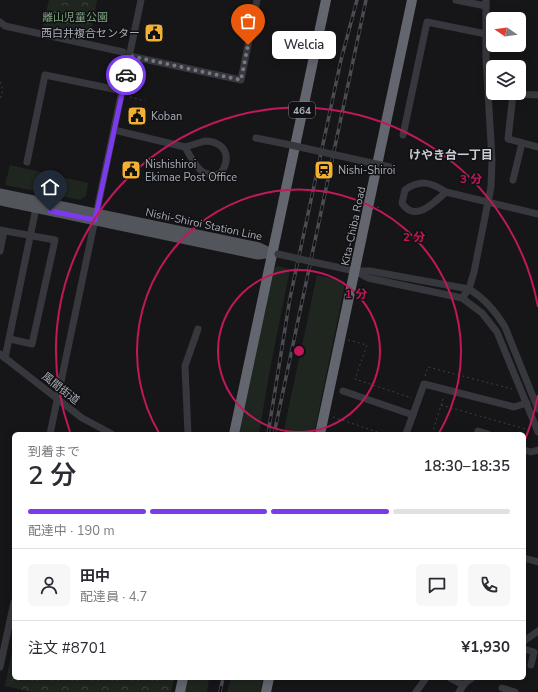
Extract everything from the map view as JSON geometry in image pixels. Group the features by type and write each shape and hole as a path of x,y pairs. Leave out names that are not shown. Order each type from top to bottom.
{"highway":[{"name":"464","path":"234,432 275,253 326,0"},
{"name":"Kita-Chiba Road","path":"320,432 352,271 412,0"},
{"path":"180,692 183,680"},
{"path":"266,692 269,680"}],"main road":[{"name":"Nishi-Shiroi Station Line","path":"0,193 258,255 275,253"},
{"name":"Nishi-Shiroi Station Line","path":"0,201 96,217"}],"street":[{"path":"50,432 122,91 126,54 141,0"},
{"path":"0,22 5,26 241,80 257,0"},
{"path":"456,0 486,3"},
{"path":"403,135 427,22 486,34"},
{"path":"462,298 469,289 474,272 489,203 492,174 486,52"},
{"path":"27,162 45,75 122,91"},
{"path":"538,95 513,94 508,139 538,146"},
{"path":"114,130 185,147 205,141 212,141 223,148 226,154 224,169 221,173 210,176 204,173 197,167 185,147"},
{"path":"256,138 390,167"},
{"path":"513,180 522,143"},
{"path":"446,192 429,207 416,212 408,210 402,203 405,190 412,185 424,183 435,185 446,192 538,214"},
{"path":"3,356 10,339 36,208"},
{"path":"0,251 2,230 55,240 32,344 10,339"},
{"path":"275,253 352,271 368,278 462,298 482,313 497,332 527,403 534,431"},
{"path":"352,271 370,271 469,289 476,293 498,316 505,327 538,409"},
{"path":"188,432 185,366 198,329"},
{"name":"風間街道","path":"3,356 82,418 108,432"},
{"path":"407,432 424,384 514,407 527,403"},
{"path":"344,391 413,415"},
{"path":"526,451 531,452 538,450"},
{"path":"526,559 538,562"},
{"path":"0,667 2,644 12,609"},
{"path":"526,640 538,631"},
{"path":"526,650 534,652 532,665"},
{"path":"416,692 425,680"},
{"path":"453,680 463,687 458,692"},
{"path":"502,688 515,692"}],"path":[{"path":"0,82 3,89 0,100"},
{"path":"130,97 145,101"},
{"path":"383,173 388,174"},
{"path":"376,207 381,208"},
{"path":"348,339 367,345 355,379 418,400"},
{"path":"424,384 428,367 515,389"},
{"path":"433,432 446,390"},
{"path":"442,405 534,431"},
{"path":"332,417 377,432"}],"green space":[{"name":"離山児童公園","path":"49,0 97,0 90,37 43,27"},
{"path":"10,165 88,183 86,196 80,200 5,185"},
{"path":"277,266 290,269 259,432 239,432 273,270"},
{"path":"317,275 344,281 345,284 314,432 283,432"},
{"path":"12,652 12,680 174,680 171,692 31,692 5,686"},
{"path":"188,680 209,680 207,692 185,692"},
{"path":"230,680 263,680 260,692 227,692"}],"railway":[{"path":"268,432 290,298 341,60 357,0"},
{"path":"274,432 366,0"},
{"path":"220,692 223,680"}],"way so far":[{"path":"126,75 130,56 241,80 248,45"}],"place":[{"name":"西白井複合センター","path":"154,33"},
{"name":"Welcia","path":"248,45"},
{"name":"Koban","path":"137,116"},
{"name":"Nishishiroi Ekimae Post Office","path":"131,170"},
{"name":"Nishi-Shiroi","path":"324,170"}],"district":[{"name":"けやき台一丁目","path":"451,155"}],"route":[{"path":"50,211 95,220 126,75"}]}
